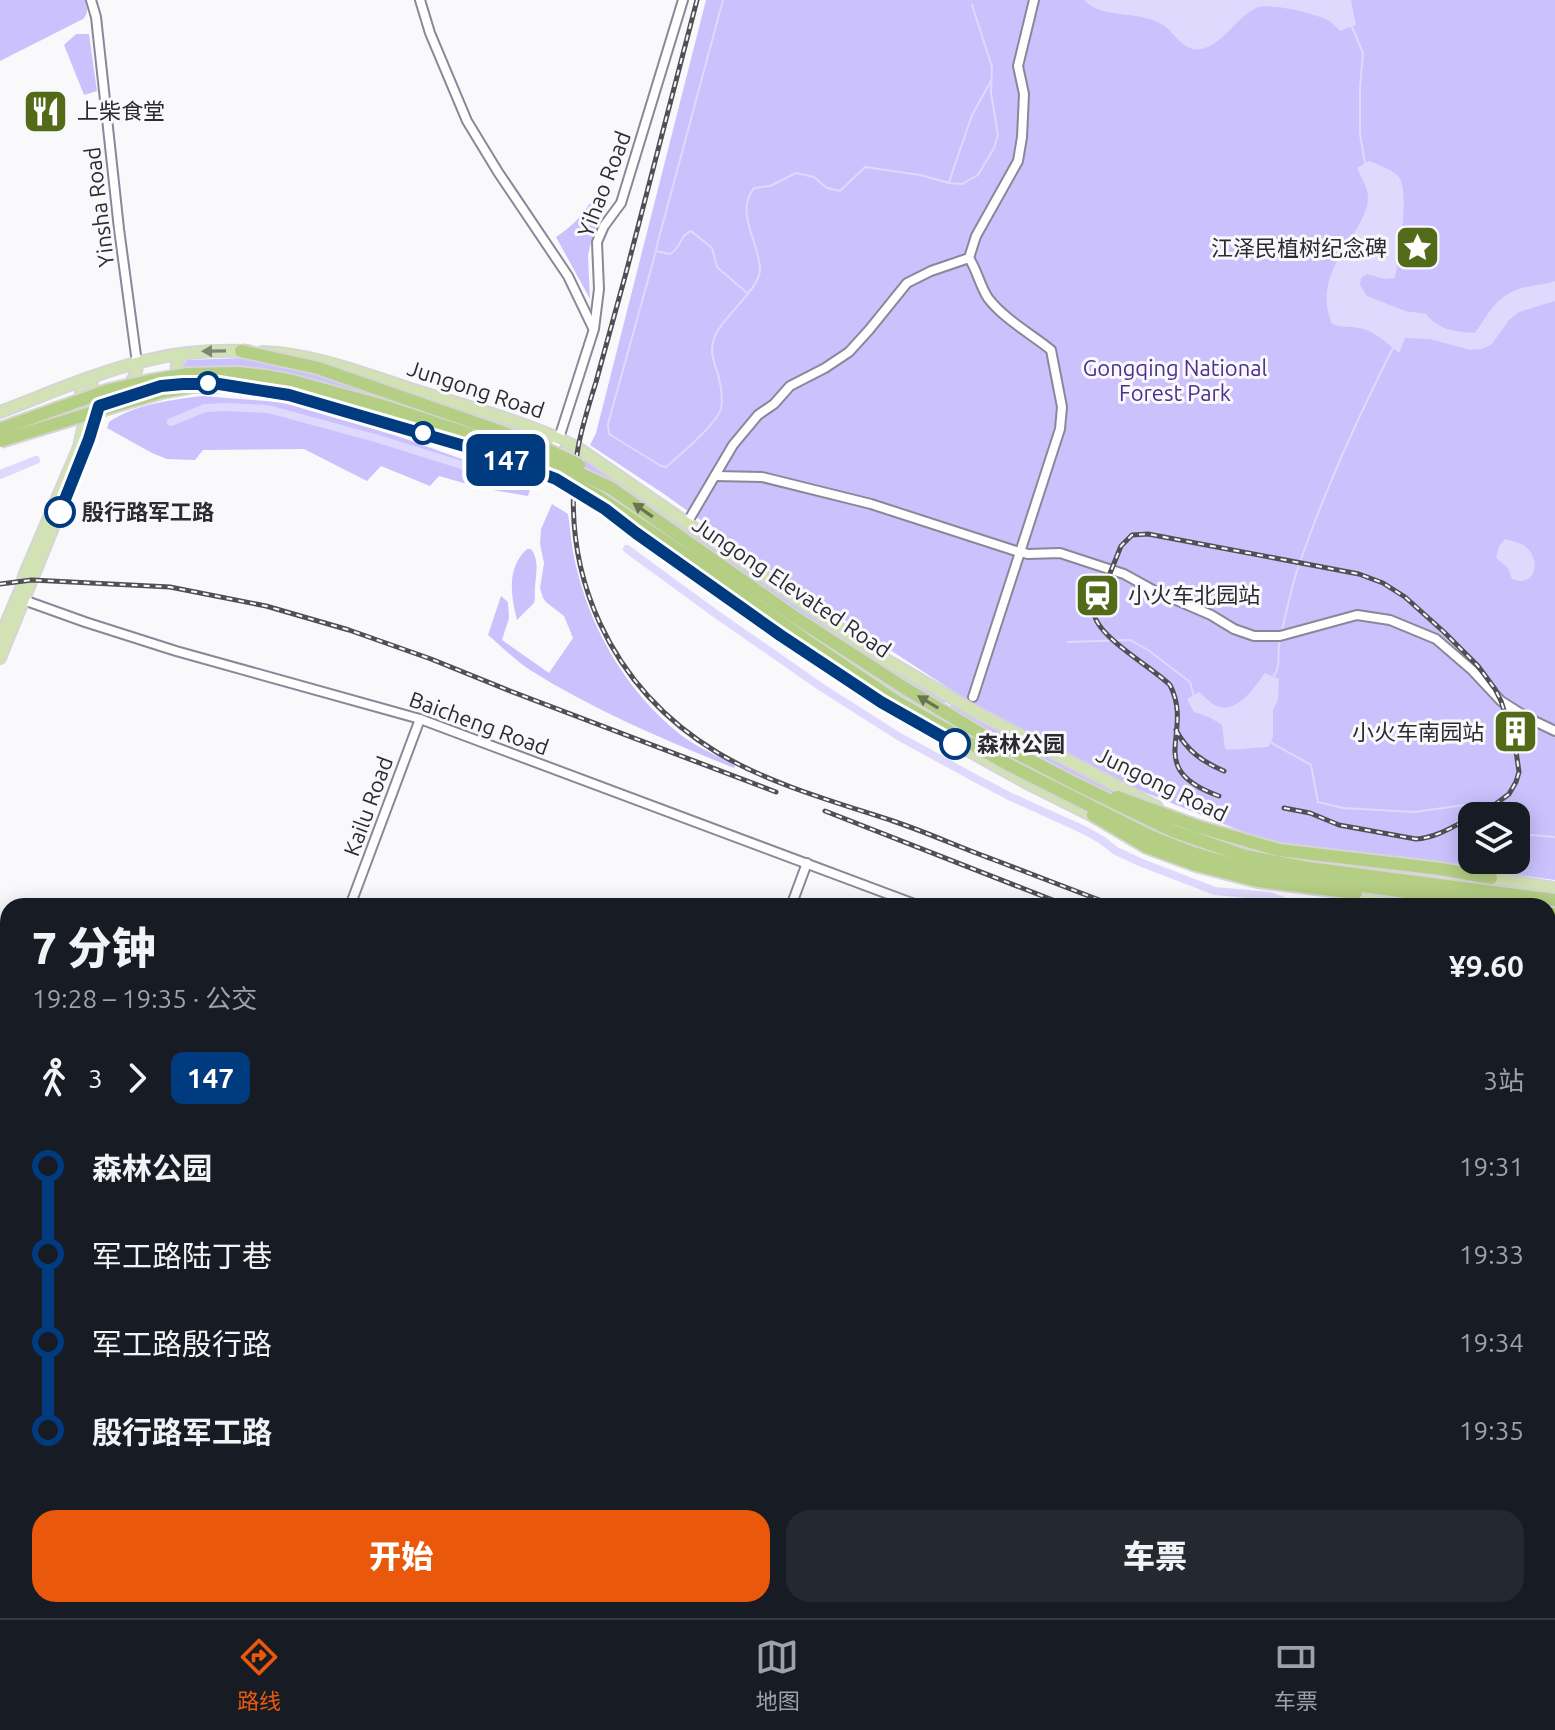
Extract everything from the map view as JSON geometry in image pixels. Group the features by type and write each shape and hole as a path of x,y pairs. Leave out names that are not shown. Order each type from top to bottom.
{"highway":[{"path":"241,351 318,368 533,443 582,466 611,488"},
{"name":"Jungong Elevated Road","path":"0,429 109,390 188,374 238,373 292,381 380,405 555,462 611,488 793,616 903,687 986,737 1173,831 1245,856 1324,870 1540,898"},
{"name":"Jungong Elevated Road","path":"0,444 162,392 194,386 251,385 290,391 349,407 521,462 575,484 706,569 897,702 1040,781 1150,836 1235,865 1284,875 1449,898"},
{"path":"1040,781 1079,808 1147,847 1196,865 1258,881 1416,898"},
{"path":"1074,783 1199,827 1279,850 1491,878"}],"main road":[{"name":"Jungong Road","path":"0,412 137,363 183,354 241,351 287,353 332,364 485,412 559,438 578,448 883,658 974,711 1194,826 1247,846 1281,854 1555,888"},
{"path":"183,354 176,364 183,384"},
{"path":"99,406 124,392 137,371 137,363"},
{"path":"0,658 21,599 89,439 99,406 90,379"},
{"path":"0,638 21,599 24,576 79,447 87,410 78,382"},
{"path":"0,444 87,410 161,386 219,384 289,395 485,452 556,479 605,509 780,635 881,702 1025,782 1139,839 1243,875 1385,898"},
{"path":"27,402 44,409 44,422 40,429"}],"street":[{"name":"Yinsha Road","path":"91,0 96,17 137,363"},
{"path":"420,0 430,33 467,121 568,276 594,329"},
{"name":"Yihao Road","path":"543,474 559,438 594,329 599,289 597,242 604,226 621,203 683,0"},
{"path":"969,258 976,236 1018,161 1024,94 1018,66 1034,0"},
{"path":"687,523 733,445 758,415 774,404 790,386 849,352 907,283 969,258"},
{"path":"969,258 986,295 1003,314 1051,350 1062,407 1060,429 973,697"},
{"path":"715,476 762,477 871,504 1021,552 1060,553 1124,574 1254,636 1280,636 1357,615 1390,620 1436,639 1472,670 1501,701 1555,731"},
{"name":"Baicheng Road","path":"21,599 176,651 420,719 899,898"},
{"name":"Kailu Road","path":"353,898 420,719"},
{"path":"794,898 807,863"}],"green space":[{"path":"0,0 85,0 87,12 83,19 0,61"},
{"name":"Gongqing National Forest Park","path":"706,0 1555,0 1555,880 1511,874 1530,874 1530,802 1458,802 1458,867 1281,847 1134,788 1031,737 965,699 788,583 590,445 596,433"},
{"path":"76,34 89,34 97,91 84,95 64,45"},
{"path":"595,195 599,218 588,256 590,299 556,237 578,219"},
{"path":"243,358 307,363 536,436 541,450 336,395 183,370 187,360"},
{"path":"202,396 292,403 359,422 533,481 528,496 481,488 439,476 430,486 381,466 367,481 304,449 203,450 195,460 167,459 107,428 109,422 119,416 142,407"},
{"path":"584,459 878,660 946,700 936,721 582,484"},
{"path":"552,504 568,514 584,594 615,661 662,718 681,735 735,765 734,768 579,698 530,670 488,635 501,596 508,602 509,618 502,640 549,673 573,638 564,616 547,603 540,588 544,563 541,529"},
{"path":"527,549 534,554 537,566 535,599 517,620 512,592 513,573"},
{"path":"952,704 1154,811 1144,830 941,726"}],"shaded area":[{"path":"1084,0 1351,0 1356,25 1340,31 1328,20 1311,14 1278,7 1260,7 1248,13 1212,45 1194,49 1184,45 1160,23 1102,11"},
{"path":"1369,161 1398,176 1402,184 1404,209 1395,278 1385,279 1367,274 1361,278 1360,285 1367,296 1405,311 1426,314 1436,324 1448,329 1475,333 1494,306 1513,291 1555,281 1555,301 1519,312 1509,320 1492,344 1482,349 1470,350 1430,339 1405,338 1399,353 1370,331 1332,324 1328,311 1328,287 1335,265 1355,232 1368,202 1366,186 1357,168"},
{"path":"1505,539 1523,545 1533,557 1534,570 1527,580 1512,579 1508,568 1496,558 1499,546"},
{"path":"1265,673 1279,679 1278,700 1273,710 1273,737 1268,747 1225,749 1222,725 1194,712 1187,699 1199,692 1217,706 1234,705"}],"waterway":[{"path":"656,249 723,0"},
{"path":"747,293 717,267 712,248 691,231 670,254 656,251 608,424 609,434 666,467 697,440 718,416 722,394 713,357 713,342 719,328 754,286 760,270 746,208 754,188 770,186 796,173 814,177 827,188 840,191 865,167 962,184 978,175 998,135 991,93 992,67 972,5"},
{"path":"1352,27 1363,53 1360,134 1365,164"},
{"path":"949,182 972,115 991,81"},
{"path":"1281,634 1296,574 1328,487 1393,348"},
{"path":"171,422 205,408 268,409 375,438 526,485"},
{"path":"0,474 36,460 0,475"},
{"path":"627,549 821,687 898,736 973,777 1084,830 1116,851 1142,863 1215,891 1275,898"},
{"path":"1068,642 1130,640 1190,682 1194,697"},
{"path":"1274,676 1278,667 1280,640"},
{"path":"1270,742 1311,765 1318,802 1343,808 1414,812 1458,806"},
{"path":"1530,835 1555,837"}],"railway":[{"path":"697,0 578,448 574,494 576,539 585,582 600,623 621,661 648,695 680,726 718,753 781,783 905,825 1094,898"},
{"path":"1219,796 1182,774 1176,761 1176,703 1170,685 1115,642 1097,622 1094,613 1121,546 1132,535 1148,534 1359,574 1383,583 1405,597 1478,666 1501,701 1515,744 1519,772 1509,794 1498,802"},
{"path":"0,584 32,580 170,587 266,606 349,630 431,659 776,792"},
{"path":"1176,730 1196,755 1224,771"},
{"path":"1284,808 1310,813 1339,825 1416,839 1438,834 1458,824"},
{"path":"825,811 1048,898"}],"bus line":[{"name":"147","path":"60,512 99,406 161,386 183,384 219,384 289,395 485,452 556,479 605,509 830,669 955,744"}],"place":[{"name":"上柴食堂","path":"46,111"},
{"name":"江泽民植树纪念碑","path":"1418,248"},
{"name":"殷行路军工路","path":"60,512"},
{"name":"小火车北园站","path":"1097,595"},
{"name":"小火车南园站","path":"1515,732"},
{"name":"森林公园","path":"955,744"}]}
